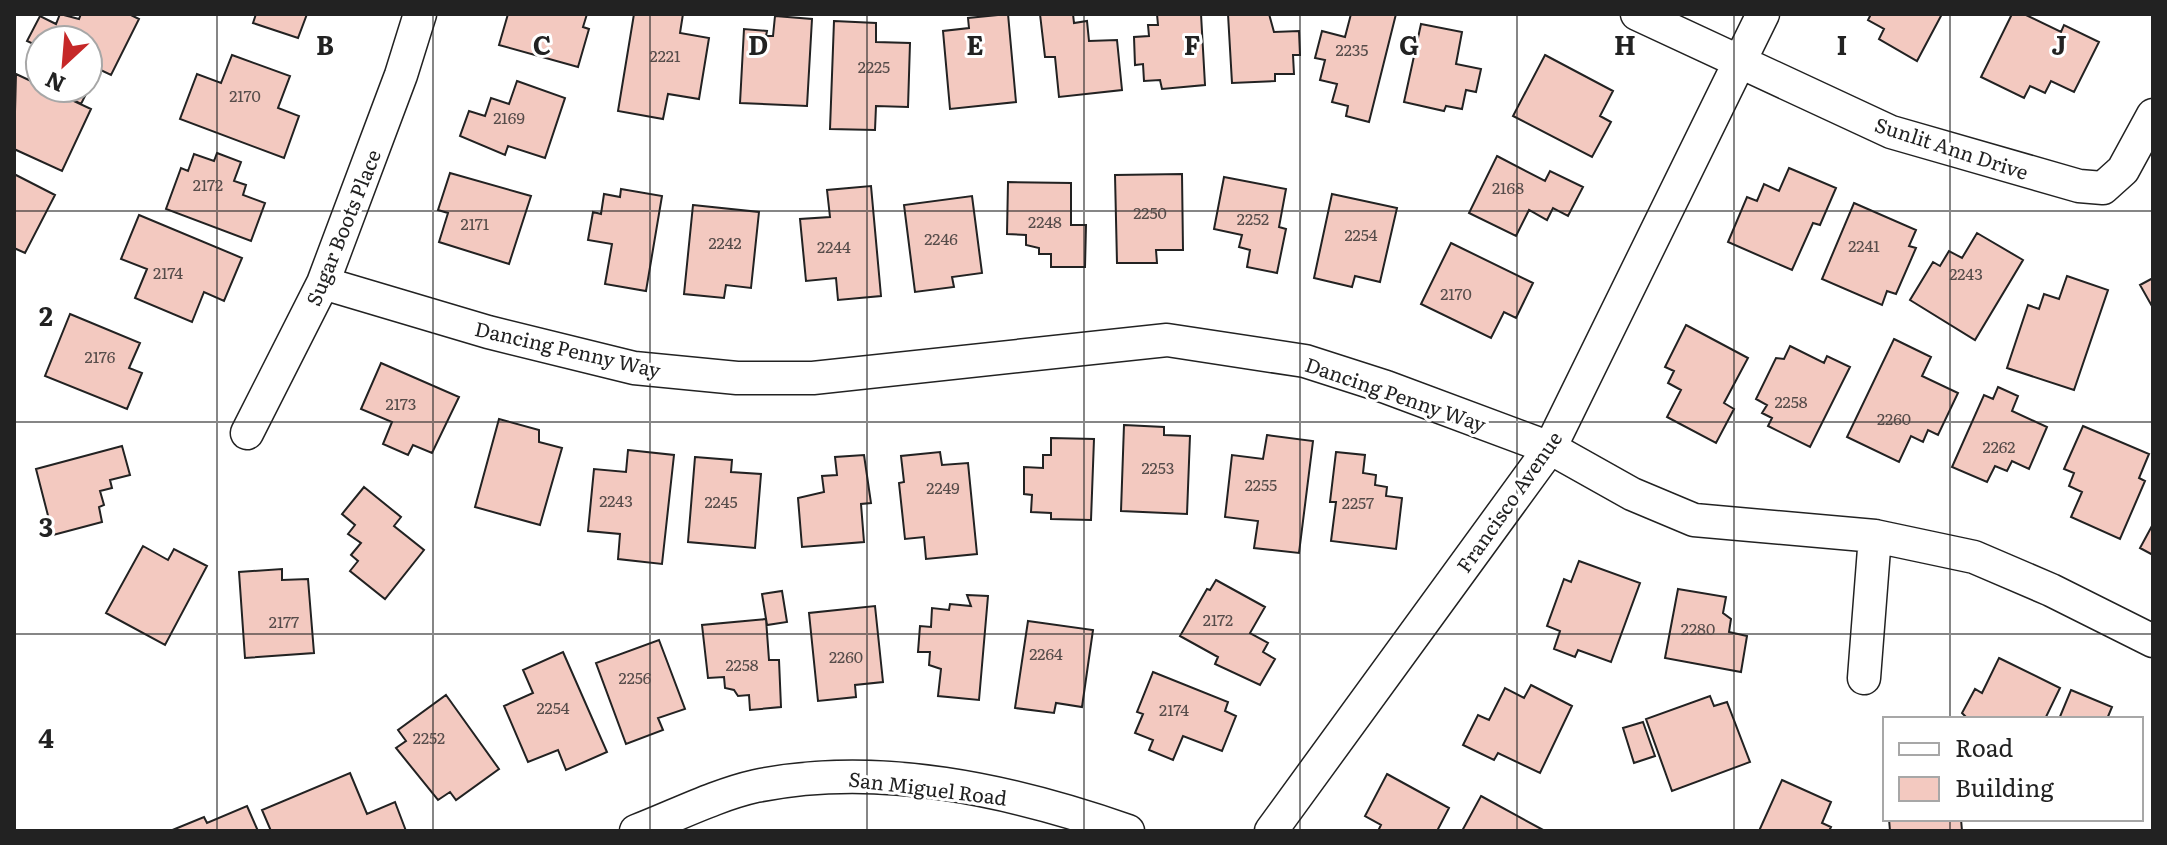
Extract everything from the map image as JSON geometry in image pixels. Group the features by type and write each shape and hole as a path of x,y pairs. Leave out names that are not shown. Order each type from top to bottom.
{"street":[{"name":"Sugar Boots Place","path":"247,433 323,283 401,75 420,14"},
{"name":"Sunlit Ann Drive","path":"1637,14 1891,132 2079,186 2103,188 2123,170 2153,115"},
{"name":"Francisco Avenue","path":"1271,831 1550,448 1763,14"},
{"name":"Dancing Penny Way","path":"323,283 488,332 634,368 737,378 813,378 1167,340 1305,361 1386,387 1550,448 1632,494 1694,520 1875,536 1974,557 2051,590 2153,641"},
{"path":"1864,678 1875,536"},
{"name":"San Miguel Road","path":"636,831 754,787 831,775 946,785 1020,798 1050,804 1128,831"}],"building":[{"path":"60,14 79,19 81,14 129,14 139,19 111,75 104,72 104,24 56,24"},
{"path":"256,14 307,14 298,38 253,23"},
{"path":"508,14 587,14 583,27 589,29 578,67 499,45"},
{"path":"634,14 683,14 680,33 709,38 699,99 668,94 663,119 618,111"},
{"path":"1008,14 1016,102 950,109 943,31 969,28 968,18"},
{"path":"1040,14 1073,14 1074,23 1087,21 1089,41 1117,40 1122,90 1059,97 1055,57 1045,57"},
{"path":"1157,14 1201,14 1205,85 1162,89 1160,80 1144,81 1143,64 1135,65 1134,37 1149,36 1148,25 1158,25"},
{"path":"1228,14 1269,14 1274,32 1299,31 1300,55 1293,55 1294,74 1275,74 1275,81 1232,83"},
{"path":"1351,14 1396,14 1369,122 1346,116 1348,106 1332,102 1337,84 1320,80 1325,60 1315,58 1322,31 1345,37"},
{"path":"1871,14 1942,14 1917,61 1879,39 1884,29 1868,20"},
{"path":"2012,14 2024,14 2061,32 2064,25 2099,42 2074,92 2051,81 2045,93 2030,86 2024,98 1981,77"},
{"path":"40,16 56,24 36,24"},
{"path":"775,16 812,19 807,106 740,103 744,29 767,31 766,36 773,36"},
{"path":"834,21 876,23 876,42 910,43 908,107 876,106 875,130 830,129"},
{"path":"1421,24 1462,32 1456,64 1481,69 1476,92 1466,90 1462,109 1446,106 1444,111 1404,102"},
{"path":"232,55 290,76 278,108 299,116 284,158 180,119 197,74 221,83"},
{"path":"1545,55 1613,91 1600,116 1611,122 1592,157 1513,116"},
{"path":"16,74 24,78 24,104 80,104 91,109 62,171 14,149"},
{"path":"517,81 565,98 545,158 508,146 505,155 460,136 469,111 485,116 491,98 509,104"},
{"path":"217,153 241,162 234,181 246,185 243,195 265,203 251,241 166,209 181,168 188,171 194,154 214,161"},
{"path":"1497,156 1545,181 1550,171 1583,187 1568,216 1553,208 1547,220 1529,210 1516,236 1469,213"},
{"path":"1789,168 1836,188 1820,225 1813,223 1792,270 1728,242 1747,197 1757,201 1764,184 1779,191"},
{"path":"450,173 531,196 509,264 439,242 448,213 438,210"},
{"path":"14,174 55,195 25,253 14,248"},
{"path":"1182,174 1183,250 1156,250 1157,263 1117,263 1115,175"},
{"path":"1224,177 1286,189 1279,227 1286,229 1277,273 1247,267 1250,250 1239,247 1242,235 1214,229"},
{"path":"1008,182 1071,183 1071,225 1086,225 1085,267 1051,267 1051,254 1039,254 1039,248 1026,245 1026,235 1007,234"},
{"path":"871,186 881,296 838,300 836,278 806,281 800,219 830,217 827,190"},
{"path":"621,189 662,196 646,291 605,284 612,244 588,240 593,212 601,214 604,194 620,197"},
{"path":"1332,194 1397,208 1380,282 1355,276 1352,287 1314,278"},
{"path":"972,196 982,273 952,277 954,287 915,292 904,205"},
{"path":"1854,203 1916,230 1909,246 1916,248 1896,294 1887,291 1882,305 1822,279"},
{"path":"693,205 759,212 751,288 726,285 724,298 684,294"},
{"path":"139,215 242,258 224,301 204,292 192,322 135,298 147,269 121,259"},
{"path":"1977,233 2023,260 1975,340 1910,300 1933,262 1940,266 1949,251 1962,258"},
{"path":"1451,243 1533,283 1516,318 1504,312 1491,338 1421,304"},
{"path":"2067,276 2108,290 2074,390 2007,368 2028,305 2039,309 2044,294 2059,299"},
{"path":"2153,278 2153,308 2140,285"},
{"path":"70,314 140,343 129,368 142,373 127,409 45,376"},
{"path":"1686,325 1748,358 1724,403 1734,409 1716,443 1667,417 1681,390 1668,383 1674,371 1665,367"},
{"path":"1894,339 1931,357 1922,376 1958,393 1938,435 1928,430 1923,442 1911,436 1899,462 1847,437"},
{"path":"1790,346 1824,363 1827,356 1850,367 1810,447 1768,426 1772,418 1762,413 1767,405 1756,399 1776,358 1784,359"},
{"path":"381,363 459,397 432,453 413,445 408,455 383,444 392,422 361,409"},
{"path":"1998,387 2018,396 2012,411 2047,427 2029,469 2012,461 2007,471 1995,466 1987,482 1952,467 1984,395 1993,399"},
{"path":"499,419 539,430 539,442 562,448 540,525 475,507"},
{"path":"1124,425 1164,427 1164,435 1190,436 1187,514 1121,511"},
{"path":"2083,426 2149,454 2139,478 2145,481 2120,539 2071,517 2082,492 2069,486 2074,473 2064,469"},
{"path":"1267,435 1313,441 1299,553 1254,548 1258,521 1225,517 1232,455 1263,459"},
{"path":"1051,438 1094,439 1091,520 1051,519 1051,513 1031,512 1032,495 1024,494 1024,467 1043,468 1043,455 1051,455"},
{"path":"122,446 130,475 110,480 112,488 100,491 104,505 99,507 102,522 53,535 36,469"},
{"path":"628,450 674,455 662,564 618,559 620,534 588,531 594,469 626,472"},
{"path":"940,452 942,465 968,463 977,554 926,559 924,537 905,539 899,483 904,482 901,456"},
{"path":"1336,452 1365,455 1363,473 1376,475 1375,485 1387,487 1386,496 1402,498 1396,549 1331,541 1336,502 1330,502"},
{"path":"864,455 871,503 861,504 864,542 802,547 798,498 824,492 822,476 837,475 835,457"},
{"path":"695,457 732,460 731,472 761,474 755,548 688,542"},
{"path":"364,487 401,517 394,526 424,550 385,599 350,571 358,561 351,555 361,543 348,534 355,525 342,514"},
{"path":"2153,524 2153,555 2140,548"},
{"path":"143,546 168,560 174,549 207,566 165,645 106,613"},
{"path":"1579,561 1640,583 1611,662 1578,650 1575,657 1554,649 1560,631 1547,626 1564,579 1571,582"},
{"path":"282,569 282,580 308,579 314,653 245,658 239,572"},
{"path":"1216,580 1265,607 1250,633 1268,643 1263,652 1275,659 1260,685 1215,664 1218,657 1180,636 1207,589 1210,590"},
{"path":"1678,589 1726,597 1723,613 1731,619 1729,632 1747,636 1741,672 1665,658"},
{"path":"782,591 787,622 767,625 762,594"},
{"path":"967,595 988,596 979,700 938,696 941,669 929,665 930,652 918,652 920,626 931,627 932,608 949,610 950,604 971,606"},
{"path":"875,606 883,682 855,685 856,697 818,701 809,613"},
{"path":"766,619 769,660 779,660 781,707 750,710 749,695 738,696 734,690 725,688 724,677 708,678 702,625"},
{"path":"1028,621 1093,630 1082,707 1056,703 1054,713 1015,708"},
{"path":"659,640 685,709 658,718 663,730 626,744 596,663"},
{"path":"563,652 607,752 566,770 558,750 528,762 504,706 533,693 523,670"},
{"path":"1999,658 2060,688 2046,717 1966,717 1962,713 1975,689 1982,693"},
{"path":"1153,672 1228,702 1225,711 1236,716 1222,751 1183,736 1173,760 1149,750 1153,740 1135,733 1143,714 1137,712"},
{"path":"1531,685 1572,706 1540,773 1498,753 1494,760 1463,745 1478,715 1489,720 1505,688 1524,698"},
{"path":"2071,690 2112,707 2108,717 2060,717"},
{"path":"446,695 499,769 456,800 450,792 438,800 396,748 406,741 398,730"},
{"path":"1710,696 1714,706 1727,702 1750,762 1672,791 1646,719"},
{"path":"1643,722 1655,756 1634,763 1623,728"},
{"path":"350,773 367,814 395,802 406,831 271,831 262,810"},
{"path":"1387,774 1449,808 1437,831 1378,831 1381,825 1365,816"},
{"path":"1782,780 1831,802 1822,823 1831,827 1829,831 1759,831"},
{"path":"1481,796 1545,831 1462,831"},
{"path":"247,806 258,831 170,831 204,817 207,823"},
{"path":"1889,821 1961,821 1962,831 1890,831"}]}
